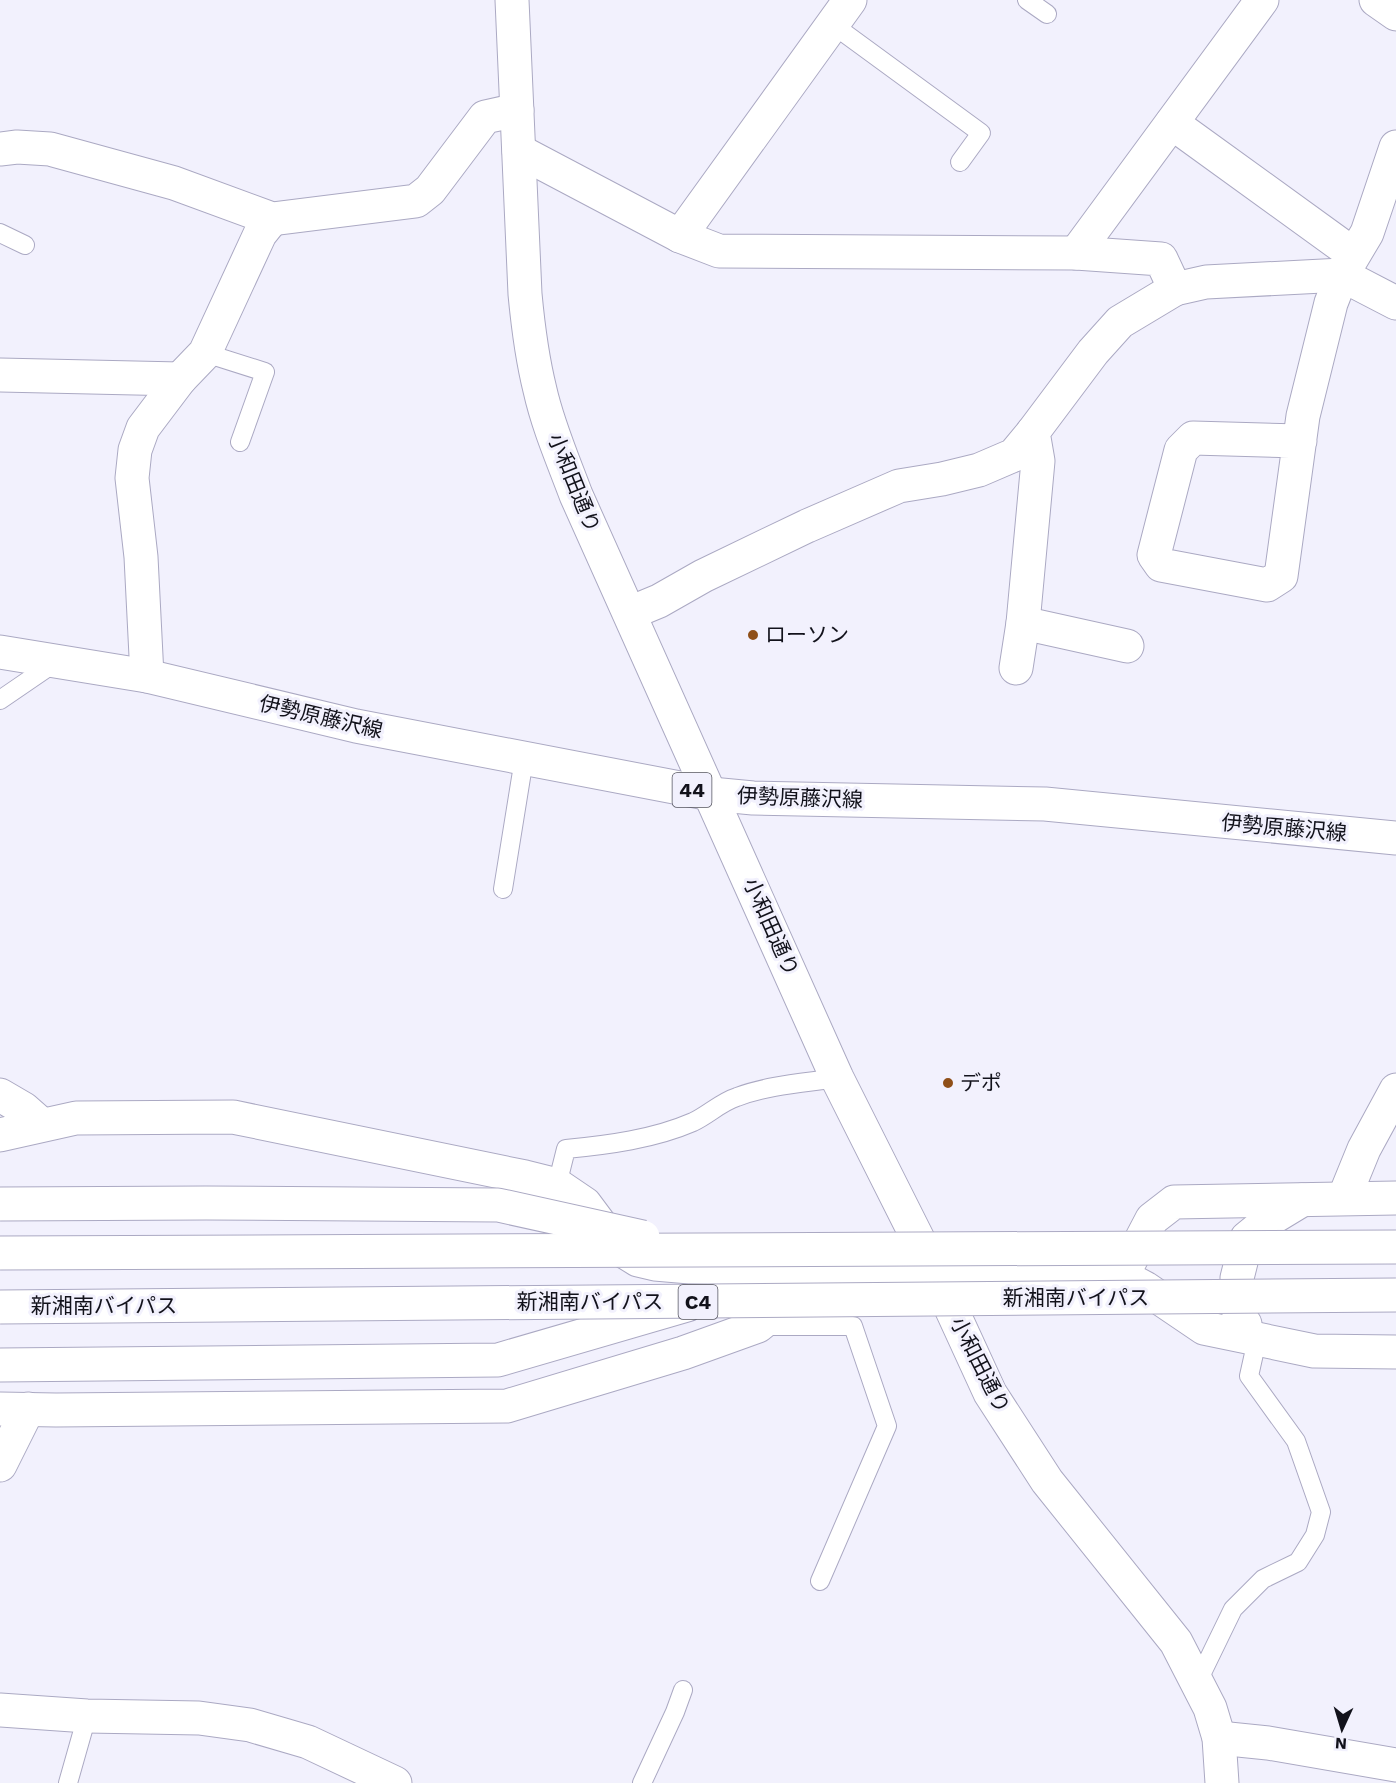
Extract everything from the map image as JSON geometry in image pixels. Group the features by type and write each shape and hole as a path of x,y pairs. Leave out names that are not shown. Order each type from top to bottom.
{"main road":[{"name":"小和田通り","path":"512,0 525,294 530,341 540,391 556,445 576,495 837,1078 934,1271 990,1393 1047,1481 1176,1641 1210,1708 1219,1738 1222,1783"},
{"path":"1076,253 1262,0"},
{"path":"1377,0 1396,14"},
{"path":"680,236 841,12"},
{"path":"0,149 17,147 50,149 174,183 272,219 416,201 430,190 485,117 517,110"},
{"path":"1172,123 1396,303"},
{"path":"1300,441 1193,438 1180,450 1154,555 1161,565 1267,585 1281,576 1304,416 1331,303 1347,264 1367,232 1396,147"},
{"path":"519,151 680,236 719,251 1076,253 1161,259 1175,289"},
{"path":"147,676 141,557 132,478 135,450 143,428 180,379 205,352 260,234 272,219"},
{"path":"630,613 659,601 703,576 797,531 899,486 979,470 1014,454 1093,352 1120,322 1175,289 1206,282 1347,264"},
{"path":"0,375 180,379"},
{"path":"1016,668 1023,624 1038,461 1033,432"},
{"path":"1023,624 1127,646"},
{"name":"伊勢原藤沢線","path":"0,652 147,676 356,726 711,794 753,798 1045,804 1396,838"},
{"path":"1344,1198 1364,1149 1396,1090"},
{"path":"0,1095 24,1109 41,1124"},
{"path":"0,1135 76,1118 233,1117 557,1185 585,1204 617,1247 638,1260 667,1265 752,1269 1106,1275 1128,1280 1145,1288 1204,1328 1314,1351 1396,1352"},
{"path":"1106,1275 1120,1271 1130,1261 1152,1220 1174,1202 1396,1198"},
{"path":"1257,1340 1239,1316 1237,1278 1247,1238 1269,1220 1302,1200"},
{"path":"0,1204 498,1205 701,1250"},
{"path":"0,1254 1396,1247"},
{"path":"752,1269 763,1276 770,1285 772,1296 767,1312 758,1326"},
{"path":"0,1465 14,1409 507,1406 683,1353 758,1326 795,1296 820,1282 888,1272"},
{"name":"新湘南バイパス","path":"0,1307 1396,1295"},
{"path":"0,1365 498,1360 700,1302"},
{"path":"0,1710 87,1716 199,1718 250,1725 308,1742 395,1783"},
{"path":"1219,1738 1268,1743 1396,1766"}],"lane":[{"path":"1027,0 1047,14"},
{"path":"841,12 981,133 960,162"},
{"path":"0,233 25,245"},
{"path":"205,352 265,372 240,442"},
{"path":"0,700 57,661"},
{"path":"503,889 524,759"},
{"path":"557,1185 566,1149 597,1146 660,1133 693,1121 736,1097 782,1086 837,1078"},
{"path":"758,1326 853,1326 887,1426 819,1581"},
{"path":"1198,1682 1233,1609 1263,1579 1298,1562 1315,1535 1321,1512 1296,1441 1249,1376 1257,1340"},
{"path":"642,1783 675,1713 683,1690"},
{"path":"68,1783 87,1716"}],"place":[{"name":"ローソン","path":"753,635"},
{"name":"デポ","path":"948,1083"}]}
